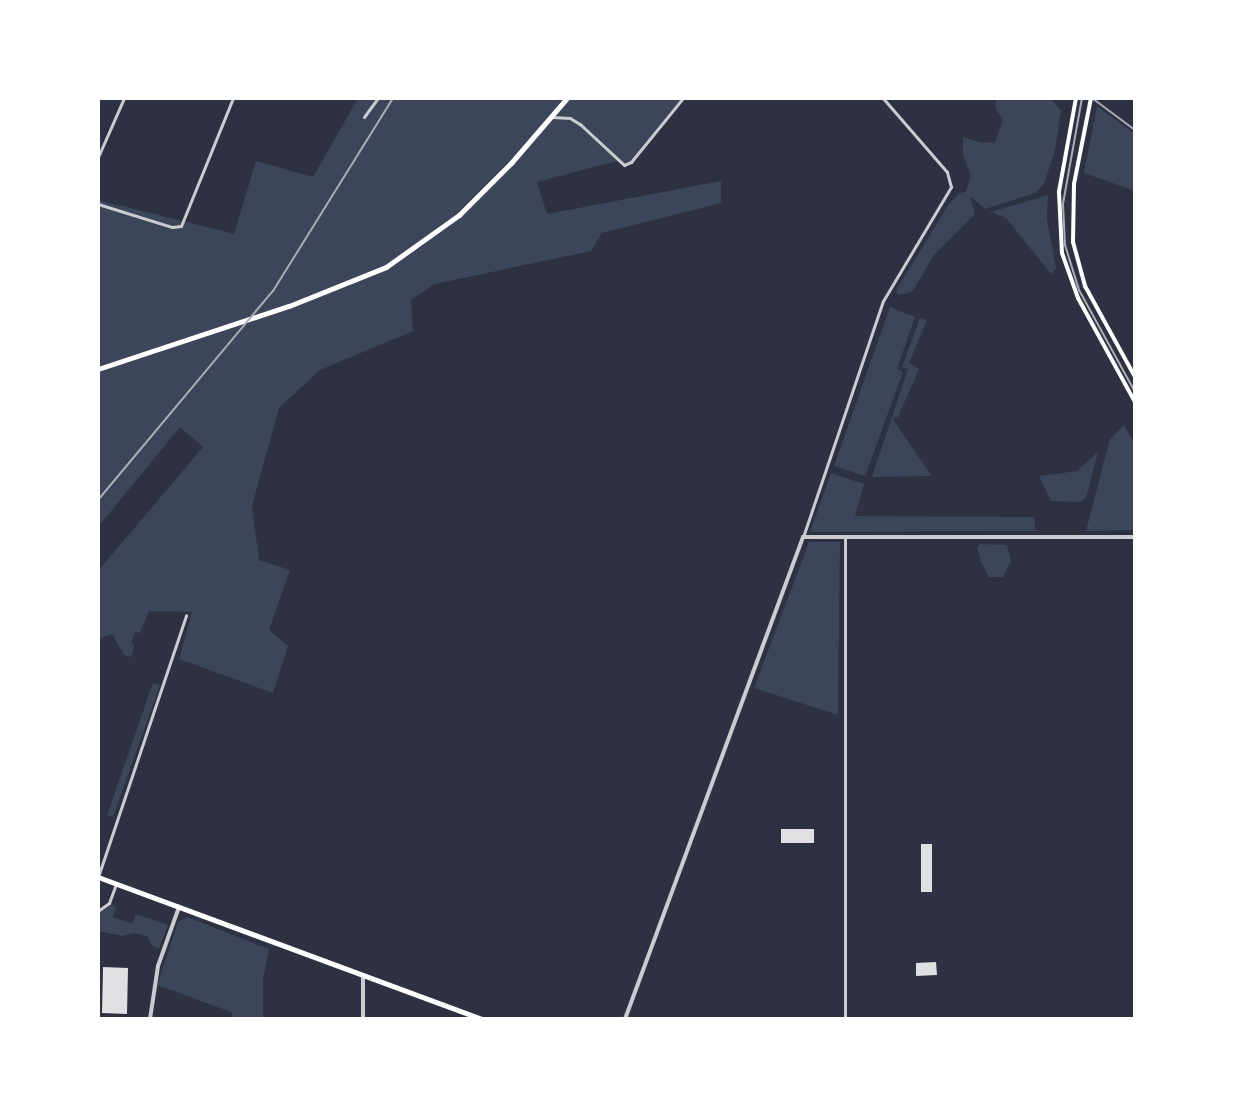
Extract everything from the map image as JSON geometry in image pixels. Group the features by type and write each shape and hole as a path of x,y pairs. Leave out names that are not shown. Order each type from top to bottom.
{"main road":[{"path":"98,369 360,281 409,254 459,215 567,98"},
{"path":"1076,98 1060,179 1059,237 1072,285 1135,402"},
{"path":"1091,98 1074,184 1072,225 1080,273 1135,377"},
{"path":"98,877 481,1019"}],"street":[{"path":"98,157 124,98"},
{"path":"98,204 159,223 181,226 233,98"},
{"path":"364,117 378,98"},
{"path":"551,117 562,116 581,125 624,165 631,162 683,98"},
{"path":"625,1019 803,537 883,301 951,187 947,172 883,98"},
{"path":"803,537 1135,537"},
{"path":"845,537 845,1019"},
{"path":"98,877 186,615"},
{"path":"98,911 109,903 116,884"},
{"path":"150,1019 153,984 179,907"},
{"path":"363,975 363,1019"}],"shaded area":[{"path":"358,98 683,98 631,162 624,165 617,161 537,182 547,214 721,181 721,203 602,233 591,251 435,284 411,300 413,331 320,370 279,408 252,506 259,560 290,570 269,630 288,646 273,693 179,659 192,612 149,611 140,633 135,632 131,643 134,646 132,657 124,655 112,634 98,639 98,571 203,447 180,427 98,527 98,200 234,234 256,161 313,177"},
{"path":"996,98 1050,98 1061,111 1055,150 1044,184 1035,193 985,209 970,196 975,214 934,255 912,292 896,293 947,207 958,194 966,191 971,176 963,155 963,137 982,143 995,142 1003,120 995,107"},
{"path":"1097,106 1135,134 1135,191 1084,173"},
{"path":"1048,195 1047,219 1056,268 1051,274 1006,218 991,212"},
{"path":"890,307 915,317 897,369 903,372 865,476 834,466"},
{"path":"920,318 927,320 909,363 919,369 898,417 892,418 932,476 872,477 908,369 902,367"},
{"path":"1124,425 1135,445 1135,530 1086,531 1110,439"},
{"path":"1098,452 1086,498 1079,502 1051,501 1039,476 1077,471"},
{"path":"831,473 864,484 855,516 1034,517 1036,531 810,532"},
{"path":"809,542 840,542 838,715 754,688"},
{"path":"980,544 1007,545 1011,561 1003,577 989,577 977,548"},
{"path":"153,683 160,685 113,817 107,815"},
{"path":"111,905 116,907 113,917 132,924 136,914 168,925 159,949 151,945 148,937 98,931 98,915"},
{"path":"187,917 269,949 263,980 263,1019 233,1019 231,1012 157,985 178,922"}],"building":[{"path":"781,829 814,829 814,843 781,843"},
{"path":"921,844 932,844 932,892 921,892"},
{"path":"936,962 937,975 916,976 916,963"},
{"path":"103,967 128,968 127,1014 102,1013"}],"tram line":[{"path":"1082,98 1063,204 1065,245 1079,290 1135,392"}],"railway":[{"path":"98,500 273,291 393,98"},
{"path":"1092,98 1135,130"}]}
